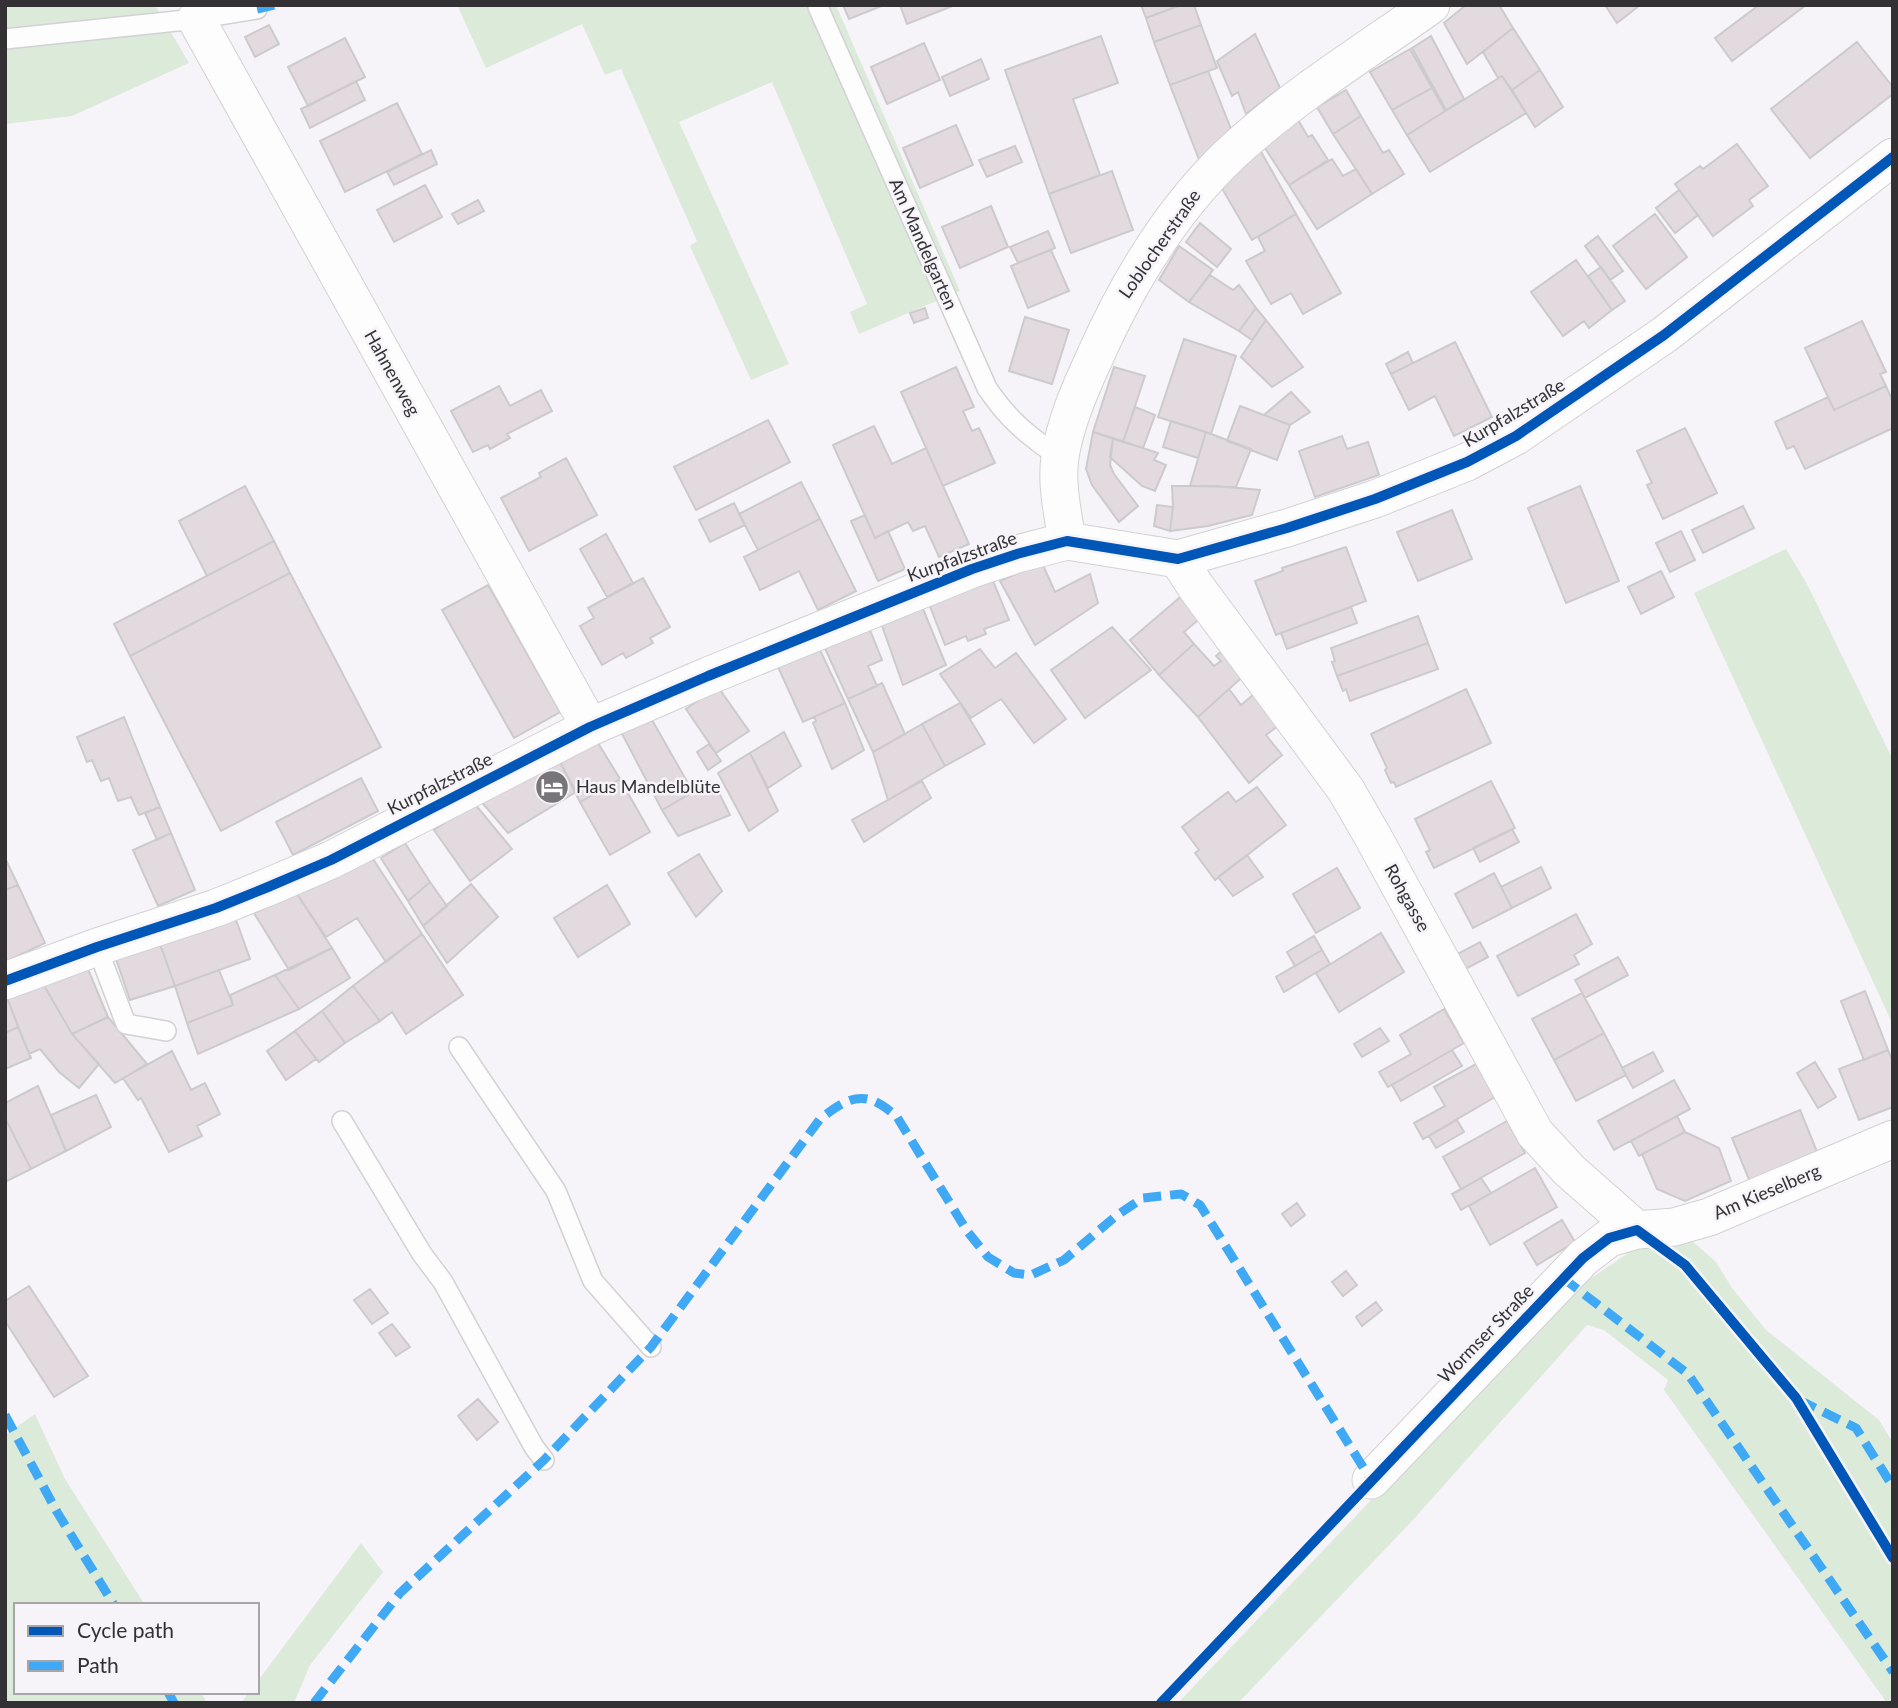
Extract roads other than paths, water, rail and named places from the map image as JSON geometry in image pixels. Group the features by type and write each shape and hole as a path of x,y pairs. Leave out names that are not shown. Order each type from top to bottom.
{"street":[{"name":"Loblocherstraße","path":"1067,541 1059,493 1060,457 1072,413 1117,307 1144,261 1180,209 1244,141 1431,5"},
{"name":"Hahnenweg","path":"196,19 590,727"},
{"name":"Kurpfalzstraße","path":"5,981 216,908 331,860 590,727 972,569 1067,541 1178,559 1287,528 1375,499 1467,462 1516,436 1664,335 1893,157"},
{"name":"Rohgasse","path":"1178,559 1346,790 1535,1133 1569,1170 1637,1230"},
{"name":"Am Kieselberg","path":"1637,1230 1674,1227 1709,1217 1893,1139"},
{"name":"Wormser Straße","path":"1371,1480 1583,1258 1609,1238 1637,1230"}],"lane":[{"name":"Am Mandelgarten","path":"818,7 987,388 1003,412 1022,431 1060,457"},
{"path":"5,39 196,19 257,9"},
{"path":"97,947 126,1024 166,1031"},
{"path":"459,1047 556,1191 593,1281 651,1347"},
{"path":"342,1121 422,1254 443,1282 534,1447 544,1460"}],"place":[{"name":"Haus Mandelblüte","path":"552,787"}]}
